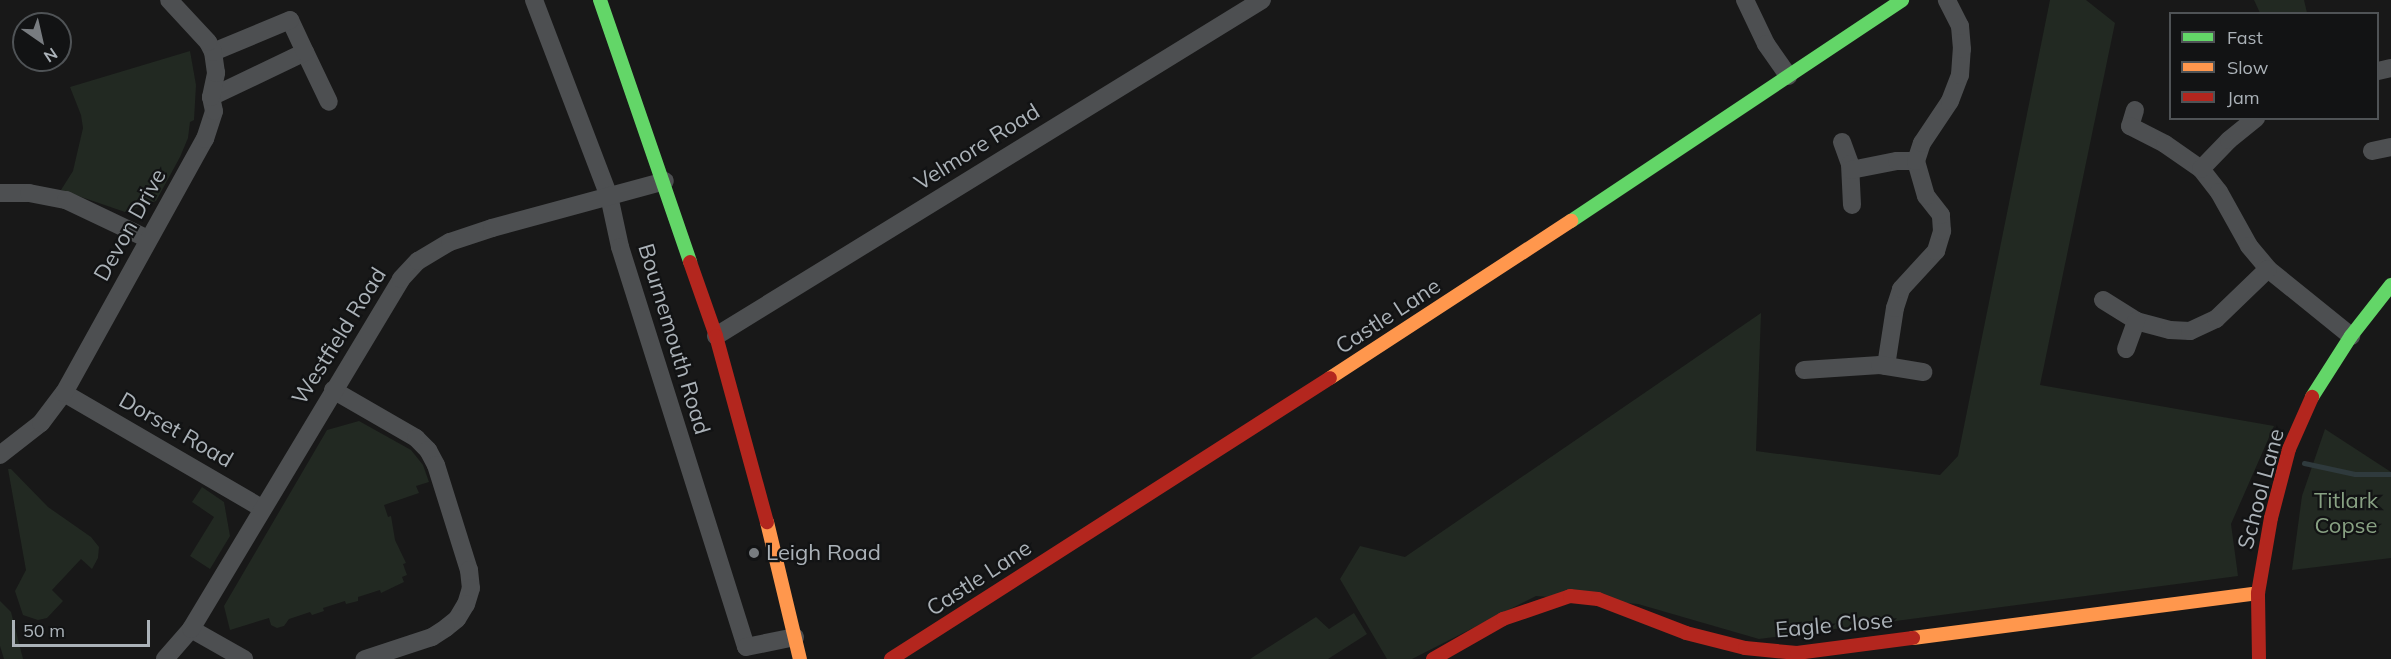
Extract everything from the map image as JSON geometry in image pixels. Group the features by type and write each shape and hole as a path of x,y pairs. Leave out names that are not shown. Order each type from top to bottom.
{"street":[{"path":"169,0 208,42 213,52 290,20 329,102"},
{"name":"Bournemouth Road","path":"534,0 609,196 620,247 746,647 795,637"},
{"name":"Bournemouth Road","path":"600,0 665,182 716,336 759,489 801,659"},
{"name":"Velmore Road","path":"716,336 1262,0"},
{"path":"1745,0 1766,44 1788,76"},
{"name":"Castle Lane","path":"891,659 1489,276 1902,0"},
{"path":"1886,366 1895,308 1901,289 1936,251 1942,231 1941,215 1922,188 1916,162 1922,143 1950,101 1959,75 1962,49 1959,26 1947,0"},
{"name":"Devon Drive","path":"0,455 40,423 64,393 205,139 214,111 212,97 216,73 213,52"},
{"path":"212,97 305,52"},
{"path":"2135,110 2130,126 2165,144 2201,169 2219,192 2249,246 2268,269 2351,336"},
{"path":"2201,169 2229,140 2254,120"},
{"path":"1842,142 1851,170 1852,205"},
{"path":"2372,152 2391,147"},
{"path":"1851,170 1897,161 1916,162"},
{"name":"Westfield Road","path":"165,659 191,629 401,279 418,261 450,242 665,182"},
{"path":"0,193 29,193 66,200 148,238"},
{"path":"2103,300 2136,321 2181,331 2199,328 2216,319 2268,269"},
{"name":"School Lane","path":"2259,659 2258,593 2271,519 2289,449 2315,391 2351,336 2391,285"},
{"path":"2126,349 2136,321"},
{"path":"1804,370 1886,366 1923,372"},
{"path":"333,390 416,438 428,450 436,465 469,570 471,588 466,604 457,619 432,637 365,659"},
{"name":"Dorset Road","path":"64,393 263,509"},
{"name":"Eagle Close","path":"1433,659 1503,619 1570,596 1598,599 1686,633 1745,648 1802,653 2258,593"},
{"path":"191,629 244,659"}],"green space":[{"path":"2050,0 2086,0 2115,23 2040,385 2274,426 2231,524 2238,576 1759,639 1638,604 1536,596 1412,659 1387,659 1340,579 1360,546 1405,557 1761,313 1756,451 1940,475 1958,456"},
{"path":"2254,0 2304,0 2307,12 2260,12"},
{"path":"190,51 196,85 194,120 190,122 188,138 180,157 156,201 125,212 61,190 73,171 83,128 81,115 70,87"},
{"path":"359,421 411,450 423,465 429,482 416,486 419,493 384,505 388,517 391,516 395,540 406,563 403,564 407,575 402,577 404,582 381,593 380,590 358,597 358,601 346,604 345,601 323,608 324,611 312,615 310,612 289,619 284,626 277,628 271,625 269,618 230,630 224,606 327,430"},
{"name":"Titlark Copse","path":"2325,429 2391,472 2391,558 2292,570 2302,496"},
{"path":"8,469 11,469 48,507 91,537 99,547 98,558 92,569 81,559 52,590 63,601 47,618 38,620 23,615 15,591 26,570"},
{"path":"202,487 224,502 230,536 210,569 190,556 214,517 192,502"},
{"path":"0,601 11,612 23,659 4,659 0,646"},
{"path":"1354,613 1367,634 1328,659 1250,659 1316,617 1329,629"}],"waterway":[{"path":"2304,463 2355,474 2391,474"}],"traffic: fast":[{"path":"600,0 690,262"},
{"path":"1571,221 1902,0"},
{"path":"2312,397 2351,336 2391,285"}],"traffic: slow":[{"path":"1330,378 1571,221"},
{"path":"767,522 800,659"},
{"path":"1913,638 2258,593"}],"traffic: jam":[{"path":"690,262 716,336 767,522"},
{"path":"891,659 1330,378"},
{"path":"2259,659 2258,593 2271,518 2289,449 2312,397"},
{"path":"1433,659 1503,619 1570,596 1598,599 1686,633 1745,648 1797,653 1913,638"}],"place":[{"name":"Leigh Road","path":"754,553"}]}
